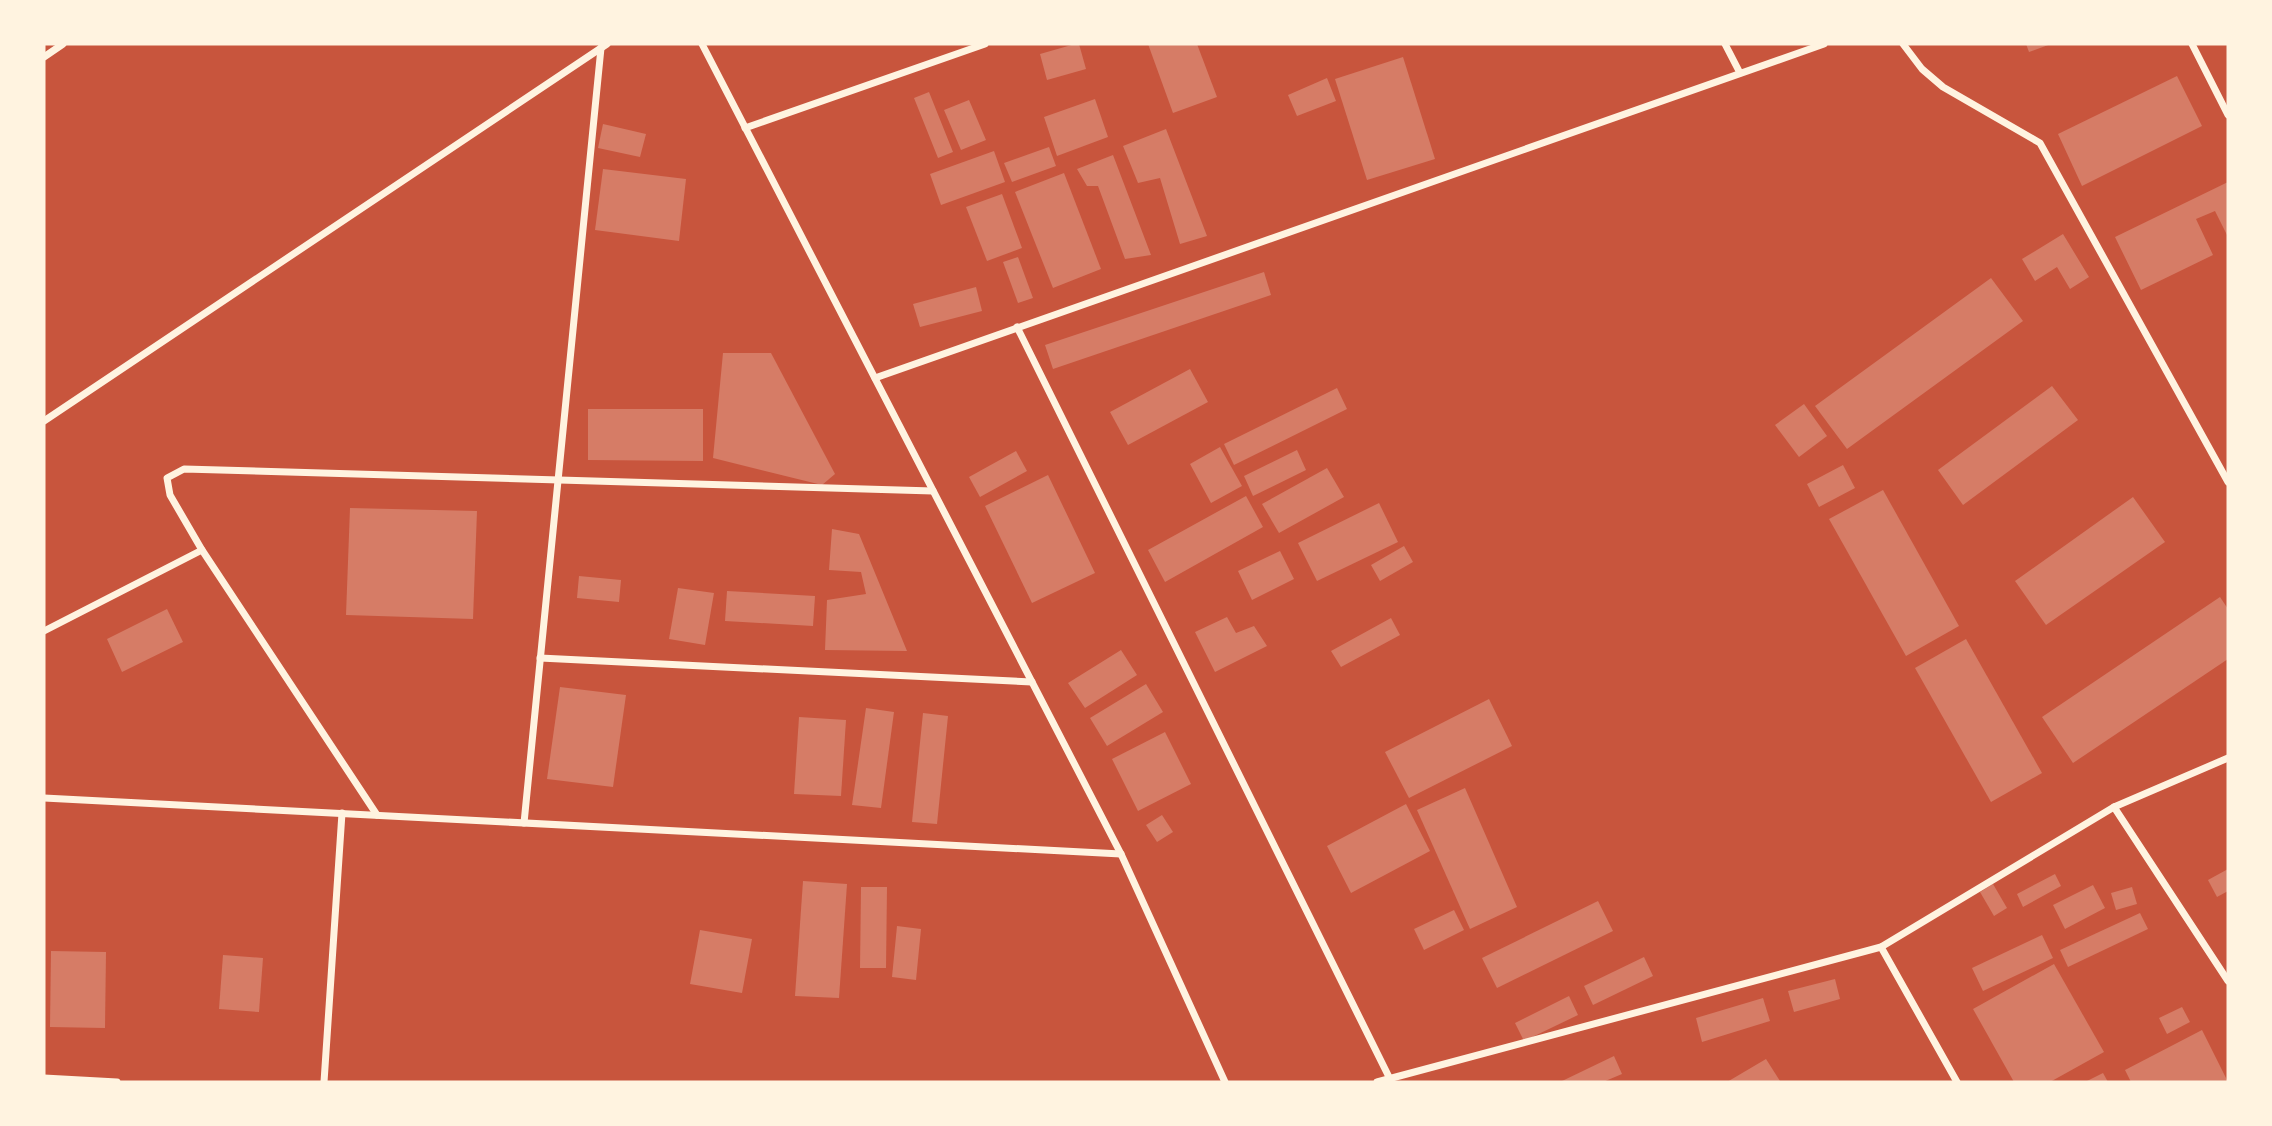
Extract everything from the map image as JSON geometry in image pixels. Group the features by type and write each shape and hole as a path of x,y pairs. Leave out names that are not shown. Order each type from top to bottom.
{"street":[{"path":"44,57 63,44"},
{"path":"702,44 1121,854 1226,1082"},
{"path":"745,128 985,44"},
{"path":"1725,44 1740,73"},
{"path":"875,378 1824,44"},
{"path":"1903,44 1922,69 1943,88 2040,143 2228,482"},
{"path":"2192,44 2228,115"},
{"path":"44,421 604,46"},
{"path":"524,823 604,46"},
{"path":"1017,327 1390,1079"},
{"path":"377,815 202,550 170,495 167,478 184,469 933,491"},
{"path":"44,631 202,550"},
{"path":"540,658 1032,682"},
{"path":"1377,1082 1881,947 2114,807 2228,758"},
{"path":"44,798 1121,854"},
{"path":"2114,807 2228,981"},
{"path":"324,1082 342,813"},
{"path":"1881,947 1957,1082"},
{"path":"44,1078 117,1082"}],"building":[{"path":"1079,44 1086,69 1047,80 1040,54"},
{"path":"1148,44 1197,44 1217,97 1173,113"},
{"path":"2026,44 2051,44 2029,52"},
{"path":"1403,57 1435,159 1367,180 1335,79"},
{"path":"2177,76 2202,126 2082,186 2058,134"},
{"path":"1327,78 1336,101 1297,116 1288,95"},
{"path":"929,92 953,152 938,158 914,98"},
{"path":"1095,99 1108,137 1057,156 1044,117"},
{"path":"969,100 986,140 961,150 944,110"},
{"path":"603,124 646,134 640,157 598,148"},
{"path":"1166,129 1207,236 1180,244 1160,178 1138,183 1123,146"},
{"path":"1049,147 1056,166 1012,182 1004,163"},
{"path":"994,151 1005,182 941,205 930,174"},
{"path":"1113,155 1151,255 1125,259 1098,186 1087,186 1077,169"},
{"path":"603,169 686,179 679,241 595,230"},
{"path":"1064,173 1101,269 1053,288 1015,192"},
{"path":"2228,182 2228,237 2215,211 2196,219 2213,255 2141,290 2115,237"},
{"path":"1002,194 1022,248 987,261 966,207"},
{"path":"2063,234 2089,277 2070,289 2057,267 2035,281 2022,259"},
{"path":"1018,257 1033,298 1018,303 1003,262"},
{"path":"1264,272 1271,295 1053,369 1045,345"},
{"path":"1991,278 2023,321 1847,449 1815,406"},
{"path":"976,287 982,311 920,327 913,304"},
{"path":"723,353 771,353 835,474 822,485 713,458"},
{"path":"1190,369 1208,402 1128,445 1110,412"},
{"path":"2052,386 2078,420 1963,505 1938,470"},
{"path":"1337,388 1347,409 1234,465 1224,444"},
{"path":"1804,404 1827,436 1799,457 1775,425"},
{"path":"588,409 703,409 703,461 588,460"},
{"path":"1220,447 1242,486 1211,503 1190,464"},
{"path":"1297,450 1306,470 1253,496 1244,476"},
{"path":"1016,451 1027,471 980,497 969,477"},
{"path":"1843,465 1855,488 1819,507 1807,484"},
{"path":"1327,468 1344,497 1279,533 1262,504"},
{"path":"1048,475 1095,573 1032,603 985,506"},
{"path":"1883,490 1959,626 1906,656 1829,519"},
{"path":"1246,496 1263,527 1165,582 1148,550"},
{"path":"2133,497 2165,542 2046,625 2015,581"},
{"path":"1379,503 1398,542 1317,581 1298,543"},
{"path":"350,508 477,511 473,619 346,615"},
{"path":"832,529 859,534 907,651 825,650 827,600 866,594 861,572 829,570"},
{"path":"1404,546 1413,562 1380,581 1371,565"},
{"path":"1280,551 1294,579 1252,600 1238,571"},
{"path":"579,576 621,580 619,602 577,598"},
{"path":"678,588 714,593 705,645 669,639"},
{"path":"727,591 815,596 813,626 725,621"},
{"path":"2220,597 2228,609 2228,659 2073,763 2042,717"},
{"path":"167,609 183,642 122,672 107,639"},
{"path":"1227,617 1236,633 1254,626 1267,646 1215,672 1195,632"},
{"path":"1391,618 1400,635 1341,667 1331,651"},
{"path":"1966,639 2042,773 1991,802 1915,668"},
{"path":"1121,650 1137,675 1085,708 1068,683"},
{"path":"1146,684 1163,712 1107,746 1090,718"},
{"path":"560,687 626,695 613,787 547,779"},
{"path":"1489,699 1512,746 1409,798 1385,752"},
{"path":"866,708 894,712 881,808 852,805"},
{"path":"923,713 948,716 937,824 912,822"},
{"path":"799,717 846,720 841,796 794,794"},
{"path":"1165,732 1191,784 1138,811 1112,759"},
{"path":"1465,788 1517,907 1470,929 1417,810"},
{"path":"1406,804 1430,851 1351,893 1327,846"},
{"path":"1162,815 1173,832 1157,842 1146,825"},
{"path":"2228,869 2228,891 2217,897 2208,880"},
{"path":"2055,874 2061,886 2023,907 2017,894"},
{"path":"803,881 847,884 839,998 795,996"},
{"path":"1993,884 2007,908 1994,916 1980,892"},
{"path":"2093,885 2105,908 2065,929 2053,905"},
{"path":"861,887 887,887 886,968 860,968"},
{"path":"2132,887 2137,904 2116,910 2111,893"},
{"path":"1598,901 1613,931 1497,988 1482,958"},
{"path":"1454,910 1464,930 1424,950 1414,929"},
{"path":"2140,913 2148,929 2068,967 2060,950"},
{"path":"897,926 921,929 916,980 892,977"},
{"path":"700,930 752,939 742,993 690,984"},
{"path":"2042,935 2053,958 1983,991 1972,968"},
{"path":"51,951 106,952 105,1028 50,1027"},
{"path":"223,955 263,958 259,1012 219,1009"},
{"path":"1644,957 1653,976 1593,1005 1584,986"},
{"path":"2054,964 2104,1052 2050,1082 2014,1082 1973,1009"},
{"path":"1835,979 1840,999 1794,1012 1788,991"},
{"path":"1569,996 1578,1015 1524,1041 1515,1023"},
{"path":"1763,998 1770,1021 1702,1042 1696,1018"},
{"path":"2182,1007 2190,1022 2167,1034 2159,1018"},
{"path":"2202,1030 2228,1082 2131,1082 2125,1070"},
{"path":"1614,1056 1622,1074 1603,1082 1560,1082"},
{"path":"1766,1059 1780,1081 1727,1082"},
{"path":"2103,1073 2108,1082 2085,1082"}]}
